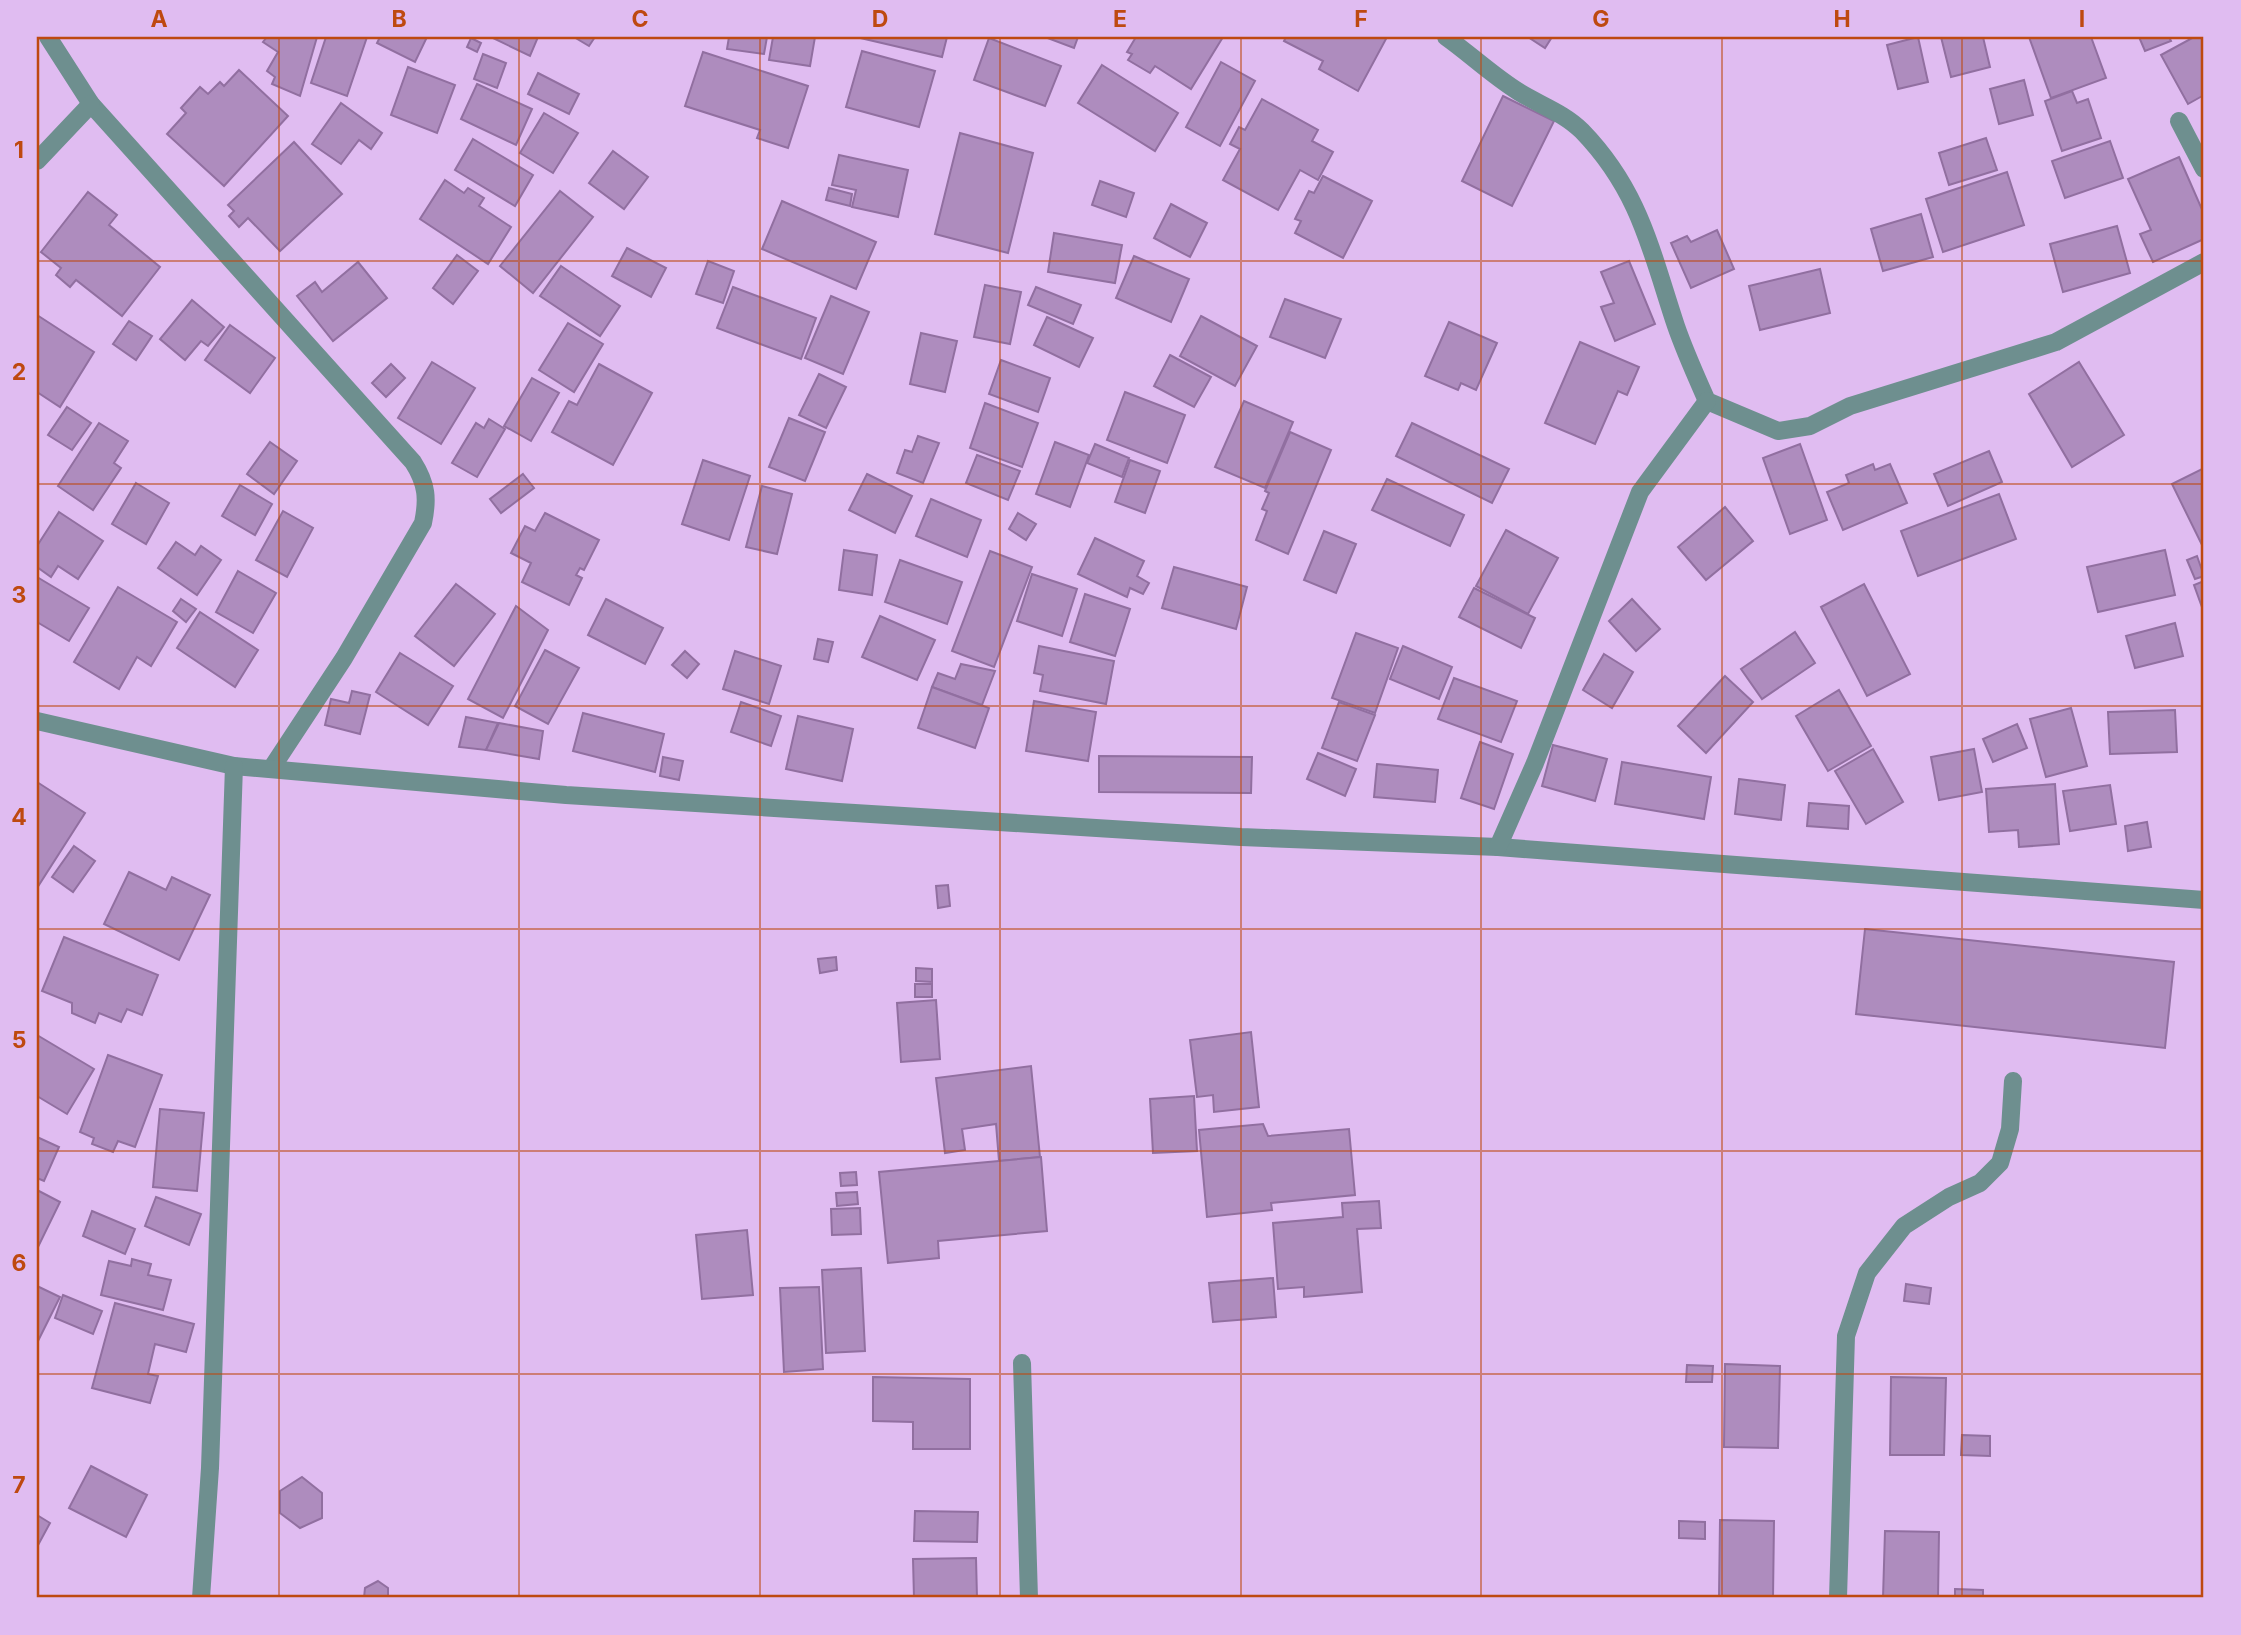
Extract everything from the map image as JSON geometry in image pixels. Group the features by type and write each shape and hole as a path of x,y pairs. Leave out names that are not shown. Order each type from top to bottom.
{"street":[{"path":"48,37 91,104 413,462 424,478 428,500 423,523 344,658 271,769"},
{"path":"1446,37 1519,92 1546,104 1580,129 1612,165 1631,196 1647,233 1677,328 1706,401 1779,431 1810,426 1850,406 2056,342 2204,262"},
{"path":"37,161 91,104"},
{"path":"2179,121 2204,169"},
{"path":"1498,847 1535,764 1640,492 1706,401"},
{"path":"37,721 234,765 566,794 1241,837 1498,847 2204,900"},
{"path":"201,1598 210,1468 234,765"},
{"path":"1838,1598 1846,1336 1867,1273 1905,1226 1949,1198 1980,1183 2000,1163 2010,1129 2013,1082"},
{"path":"1022,1363 1029,1598"}],"building":[{"path":"267,37 317,37 300,96 272,84 275,77 267,71 278,52 263,42"},
{"path":"326,37 367,37 347,96 311,83"},
{"path":"380,37 427,37 415,62 377,43"},
{"path":"491,37 538,37 530,56"},
{"path":"574,37 595,37 589,46"},
{"path":"729,37 767,37 764,54 727,49"},
{"path":"773,37 815,37 810,66 769,60"},
{"path":"856,37 947,37 942,57"},
{"path":"1045,37 1078,37 1074,48"},
{"path":"1136,37 1223,37 1191,89 1155,66 1150,73 1128,60 1132,54 1127,52"},
{"path":"1286,37 1387,37 1358,91 1319,69 1323,61 1284,41"},
{"path":"1528,37 1552,37 1545,48"},
{"path":"1918,37 1928,82 1898,89 1887,45"},
{"path":"1941,37 1983,37 1990,67 1951,77"},
{"path":"2029,37 2091,37 2106,78 2051,98"},
{"path":"2139,37 2169,37 2171,41 2145,51"},
{"path":"2194,37 2204,37 2204,95 2188,104 2161,55"},
{"path":"471,38 481,43 477,52 467,47"},
{"path":"989,38 1061,66 1045,106 974,80"},
{"path":"862,51 935,71 919,127 846,107"},
{"path":"703,52 808,86 788,148 757,138 760,130 685,106"},
{"path":"483,54 506,63 497,88 474,79"},
{"path":"1221,62 1255,81 1220,146 1186,127"},
{"path":"1102,65 1178,113 1155,151 1078,103"},
{"path":"408,67 455,85 437,133 391,115"},
{"path":"239,70 288,116 224,186 167,134 186,113 181,108 200,87 208,94 220,82 224,86"},
{"path":"538,73 579,94 569,114 528,94"},
{"path":"2024,80 2033,115 1999,124 1990,89"},
{"path":"477,84 532,109 516,145 461,119"},
{"path":"2072,91 2077,103 2088,99 2101,138 2062,151 2045,101"},
{"path":"1503,96 1554,121 1512,206 1462,181"},
{"path":"1262,99 1318,130 1312,141 1333,152 1318,180 1300,170 1278,210 1223,180 1240,149 1230,144 1239,127 1245,130"},
{"path":"341,103 382,133 371,149 359,140 341,164 312,144"},
{"path":"544,113 578,133 553,173 520,153"},
{"path":"960,133 1033,153 1008,253 935,234"},
{"path":"1986,138 1997,170 1949,185 1939,153"},
{"path":"473,139 533,175 515,206 455,170"},
{"path":"2110,141 2123,178 2065,198 2052,161"},
{"path":"294,142 342,194 280,251 248,218 239,227 229,216 234,211 228,205"},
{"path":"613,151 648,177 624,209 589,183"},
{"path":"839,155 908,170 898,217 852,207 856,190 832,185"},
{"path":"2179,157 2204,214 2204,239 2153,262 2140,234 2151,230 2128,179"},
{"path":"2007,172 2024,225 1943,252 1926,199"},
{"path":"1323,176 1372,201 1343,258 1295,233 1301,221 1295,219 1309,191 1314,193"},
{"path":"445,180 464,193 468,188 484,198 479,206 511,227 488,264 420,219"},
{"path":"1100,181 1134,193 1126,217 1092,205"},
{"path":"829,188 852,194 850,206 826,200"},
{"path":"560,191 593,217 533,293 500,266"},
{"path":"88,192 117,215 109,225 160,267 122,316 76,280 70,287 56,275 61,268 41,252"},
{"path":"782,201 876,242 856,289 762,249"},
{"path":"1171,204 1207,223 1190,257 1154,238"},
{"path":"1921,214 1933,257 1883,271 1871,229"},
{"path":"2117,226 2130,273 2063,292 2050,244"},
{"path":"1717,230 1734,269 1691,288 1671,243 1687,236 1691,242"},
{"path":"1054,233 1122,245 1115,283 1048,272"},
{"path":"627,248 666,268 651,297 612,276"},
{"path":"457,255 478,271 453,304 433,288"},
{"path":"1134,256 1189,279 1171,322 1116,298"},
{"path":"708,261 734,271 723,303 696,294"},
{"path":"1629,261 1655,324 1615,341 1601,307 1614,303 1601,272"},
{"path":"358,262 387,298 333,341 297,296 315,282 322,292"},
{"path":"561,266 620,306 600,336 540,296"},
{"path":"1820,269 1830,313 1760,330 1749,286"},
{"path":"985,285 1021,292 1010,344 974,337"},
{"path":"733,287 816,318 801,359 717,328"},
{"path":"1036,287 1081,305 1073,324 1028,305"},
{"path":"831,296 869,312 843,374 805,358"},
{"path":"1285,299 1341,319 1325,358 1270,337"},
{"path":"192,300 224,327 208,346 201,341 185,360 160,339"},
{"path":"37,315 94,352 60,407 37,392"},
{"path":"1201,316 1257,346 1235,386 1180,356"},
{"path":"1047,317 1093,338 1079,367 1034,345"},
{"path":"129,321 152,336 136,360 113,344"},
{"path":"1449,322 1497,343 1476,390 1461,383 1458,390 1425,376"},
{"path":"568,323 603,344 574,392 539,370"},
{"path":"230,325 275,358 250,393 205,360"},
{"path":"921,333 957,341 945,392 910,384"},
{"path":"1580,342 1639,367 1627,395 1618,391 1595,444 1545,423"},
{"path":"1170,355 1211,377 1194,407 1154,386"},
{"path":"1001,360 1050,378 1038,412 989,394"},
{"path":"432,362 475,388 441,444 398,418"},
{"path":"2079,362 2124,435 2072,467 2029,394"},
{"path":"391,364 405,378 386,397 372,383"},
{"path":"599,364 652,393 613,465 552,432 569,401 577,405"},
{"path":"819,374 846,387 826,428 799,415"},
{"path":"532,378 559,393 531,441 504,426"},
{"path":"1125,392 1185,415 1167,463 1107,440"},
{"path":"1244,401 1293,422 1265,488 1215,467"},
{"path":"985,403 1038,423 1022,467 970,448"},
{"path":"67,407 91,423 72,450 48,435"},
{"path":"789,418 825,432 805,481 769,467"},
{"path":"489,419 505,429 477,477 452,463 476,423 484,428"},
{"path":"99,423 128,441 114,463 121,468 93,510 58,486"},
{"path":"1412,423 1509,469 1492,503 1396,456"},
{"path":"1290,432 1331,450 1288,554 1256,540 1267,511 1262,509 1269,493 1265,491"},
{"path":"918,436 939,443 923,483 897,473 905,450 912,452"},
{"path":"270,442 297,461 274,494 247,474"},
{"path":"1055,442 1089,455 1070,507 1036,494"},
{"path":"1095,444 1129,458 1122,477 1087,463"},
{"path":"1800,444 1827,520 1790,534 1763,458"},
{"path":"1989,451 2002,482 1948,506 1934,474"},
{"path":"977,455 1020,471 1008,500 966,483"},
{"path":"703,460 750,476 729,540 682,524"},
{"path":"1130,460 1160,471 1145,513 1115,502"},
{"path":"1873,464 1875,470 1890,464 1907,503 1843,530 1827,492 1849,483 1846,475"},
{"path":"2204,468 2204,549 2172,484"},
{"path":"523,474 534,488 501,513 490,499"},
{"path":"867,474 912,496 895,533 849,510"},
{"path":"1387,479 1464,515 1450,546 1372,510"},
{"path":"136,483 169,503 146,544 112,524"},
{"path":"240,485 272,504 255,535 222,516"},
{"path":"762,486 792,494 777,554 746,547"},
{"path":"1999,494 2016,539 1918,576 1901,531"},
{"path":"931,499 981,520 967,557 916,536"},
{"path":"1725,507 1753,541 1706,580 1678,547"},
{"path":"283,511 313,528 287,577 256,560"},
{"path":"59,512 103,541 78,579 58,566 51,577 37,567 37,546"},
{"path":"545,513 599,540 584,570 580,568 576,575 582,578 569,605 522,582 531,563 511,553 525,526 535,531"},
{"path":"1018,513 1036,524 1026,540 1009,529"},
{"path":"1506,530 1558,558 1528,614 1476,586"},
{"path":"1324,531 1356,544 1336,593 1304,580"},
{"path":"1095,538 1144,561 1137,576 1149,583 1143,594 1130,588 1127,597 1078,574"},
{"path":"176,542 195,555 201,546 221,560 197,595 158,568"},
{"path":"844,550 877,555 872,595 839,590"},
{"path":"2165,550 2175,595 2098,612 2087,567"},
{"path":"990,551 1032,567 994,667 952,651"},
{"path":"2197,556 2204,576 2195,579 2187,560"},
{"path":"900,560 962,582 947,624 885,602"},
{"path":"1174,567 1247,587 1236,629 1162,608"},
{"path":"238,571 276,593 253,633 216,612"},
{"path":"1032,574 1077,589 1062,636 1017,621"},
{"path":"37,577 89,608 69,641 37,622"},
{"path":"2204,581 2204,609 2203,610 2194,585"},
{"path":"456,584 495,614 454,666 415,636"},
{"path":"1864,584 1910,674 1867,696 1821,607"},
{"path":"118,587 177,622 151,666 137,657 119,689 74,662"},
{"path":"1474,588 1535,618 1521,648 1459,617"},
{"path":"1085,594 1130,609 1115,656 1070,642"},
{"path":"181,599 196,609 186,622 173,611"},
{"path":"606,599 663,628 645,664 588,635"},
{"path":"1632,599 1660,629 1636,651 1609,621"},
{"path":"516,606 548,630 503,718 468,699"},
{"path":"200,612 258,650 235,687 177,648"},
{"path":"880,616 935,640 917,680 862,657"},
{"path":"2175,623 2183,656 2135,668 2126,636"},
{"path":"1795,632 1815,663 1762,699 1741,669"},
{"path":"1356,633 1398,648 1375,713 1332,698"},
{"path":"818,639 833,642 828,662 814,659"},
{"path":"1039,646 1114,661 1106,704 1040,691 1043,675 1034,673"},
{"path":"1403,646 1452,667 1439,699 1390,679"},
{"path":"545,650 579,668 548,724 515,706"},
{"path":"685,651 699,664 687,678 672,665"},
{"path":"735,651 781,666 769,704 723,689"},
{"path":"400,653 453,686 428,725 376,692"},
{"path":"1604,654 1633,672 1612,708 1583,690"},
{"path":"961,664 995,671 982,705 932,687 938,673 955,679"},
{"path":"1725,676 1753,702 1706,753 1678,726"},
{"path":"1454,678 1517,701 1501,742 1438,719"},
{"path":"932,687 989,708 975,748 918,728"},
{"path":"1839,690 1871,746 1828,771 1796,716"},
{"path":"352,691 370,695 360,734 325,725 331,699 349,703"},
{"path":"1034,701 1096,712 1088,761 1026,751"},
{"path":"741,702 781,716 771,746 731,732"},
{"path":"1339,702 1375,715 1357,761 1322,748"},
{"path":"2071,708 2087,766 2046,777 2030,719"},
{"path":"2175,710 2177,752 2110,754 2108,712"},
{"path":"583,713 664,734 655,772 573,751"},
{"path":"798,716 853,729 842,781 786,769"},
{"path":"466,717 498,723 486,750 459,747"},
{"path":"499,723 543,731 539,759 486,750"},
{"path":"2017,724 2027,748 1993,762 1983,739"},
{"path":"1480,742 1513,754 1494,809 1461,798"},
{"path":"1553,745 1607,759 1595,801 1542,786"},
{"path":"1873,749 1903,802 1866,824 1835,771"},
{"path":"1974,749 1982,792 1939,800 1931,757"},
{"path":"1318,753 1356,769 1345,796 1307,779"},
{"path":"1099,756 1252,757 1251,793 1099,792"},
{"path":"663,757 683,761 679,780 660,776"},
{"path":"1622,762 1711,777 1704,819 1615,804"},
{"path":"1377,764 1438,770 1435,802 1374,797"},
{"path":"1739,779 1785,785 1781,820 1735,814"},
{"path":"37,782 85,813 37,888"},
{"path":"2055,784 2059,844 2019,847 2018,830 1989,832 1986,789"},
{"path":"2110,785 2116,824 2070,831 2063,791"},
{"path":"1809,803 1849,806 1848,829 1807,826"},
{"path":"2147,822 2151,847 2128,851 2125,826"},
{"path":"74,846 95,861 73,892 52,877"},
{"path":"129,872 166,890 172,877 210,895 179,960 104,924"},
{"path":"948,885 950,906 938,908 936,886"},
{"path":"1865,929 2174,962 2165,1048 1856,1014"},
{"path":"64,937 158,975 142,1015 127,1009 121,1022 99,1013 95,1023 72,1013 72,1003 42,991"},
{"path":"836,957 837,970 820,973 818,959"},
{"path":"916,968 932,969 932,982 916,981"},
{"path":"915,984 932,984 932,997 915,997"},
{"path":"936,1000 940,1059 901,1062 897,1003"},
{"path":"1251,1032 1259,1107 1214,1112 1213,1095 1197,1097 1190,1040"},
{"path":"37,1035 94,1069 67,1114 37,1096"},
{"path":"108,1055 162,1075 135,1147 118,1141 113,1152 92,1144 94,1138 80,1132"},
{"path":"1031,1066 1040,1157 999,1161 996,1124 962,1129 965,1150 945,1153 936,1078"},
{"path":"1194,1096 1197,1151 1153,1153 1150,1099"},
{"path":"160,1109 204,1113 197,1191 153,1187"},
{"path":"1263,1124 1268,1136 1349,1129 1355,1195 1271,1203 1272,1210 1207,1217 1199,1130"},
{"path":"37,1137 59,1147 44,1181 37,1178"},
{"path":"1041,1157 1047,1231 938,1241 939,1258 888,1263 879,1172"},
{"path":"856,1172 857,1185 841,1186 840,1173"},
{"path":"37,1190 60,1202 37,1249"},
{"path":"857,1192 858,1204 837,1206 836,1193"},
{"path":"156,1197 201,1214 189,1245 145,1226"},
{"path":"1379,1201 1381,1228 1357,1229 1362,1292 1304,1297 1304,1287 1278,1289 1273,1223 1343,1217 1342,1203"},
{"path":"860,1208 861,1234 832,1235 831,1209"},
{"path":"92,1211 135,1229 125,1254 83,1236"},
{"path":"747,1230 753,1295 702,1299 696,1235"},
{"path":"132,1259 151,1264 148,1275 171,1280 163,1310 101,1295 109,1261 131,1266"},
{"path":"861,1268 865,1351 826,1353 822,1270"},
{"path":"1273,1278 1276,1317 1213,1322 1209,1283"},
{"path":"1906,1284 1931,1288 1929,1304 1904,1301"},
{"path":"37,1286 60,1297 37,1343"},
{"path":"819,1287 823,1369 784,1372 780,1288"},
{"path":"63,1295 102,1311 93,1334 55,1318"},
{"path":"115,1303 194,1324 186,1352 155,1344 148,1374 158,1376 150,1403 92,1388"},
{"path":"1725,1364 1780,1366 1778,1448 1724,1447"},
{"path":"1687,1365 1713,1366 1712,1382 1686,1382"},
{"path":"873,1377 970,1379 970,1449 913,1449 913,1422 873,1421"},
{"path":"1891,1377 1946,1378 1944,1455 1890,1455"},
{"path":"1962,1435 1990,1436 1990,1456 1961,1455"},
{"path":"91,1466 147,1495 126,1537 69,1508"},
{"path":"302,1477 322,1493 322,1518 300,1528 280,1513 280,1491"},
{"path":"915,1511 978,1512 977,1542 914,1541"},
{"path":"37,1515 50,1523 37,1547"},
{"path":"1720,1520 1774,1521 1773,1598 1719,1598"},
{"path":"1679,1521 1705,1522 1705,1539 1679,1538"},
{"path":"1885,1531 1939,1532 1938,1598 1883,1598"},
{"path":"976,1558 977,1598 914,1598 913,1559"},
{"path":"378,1581 388,1588 388,1598 364,1598 365,1588"},
{"path":"1955,1589 1983,1590 1983,1598 1955,1598"}]}
